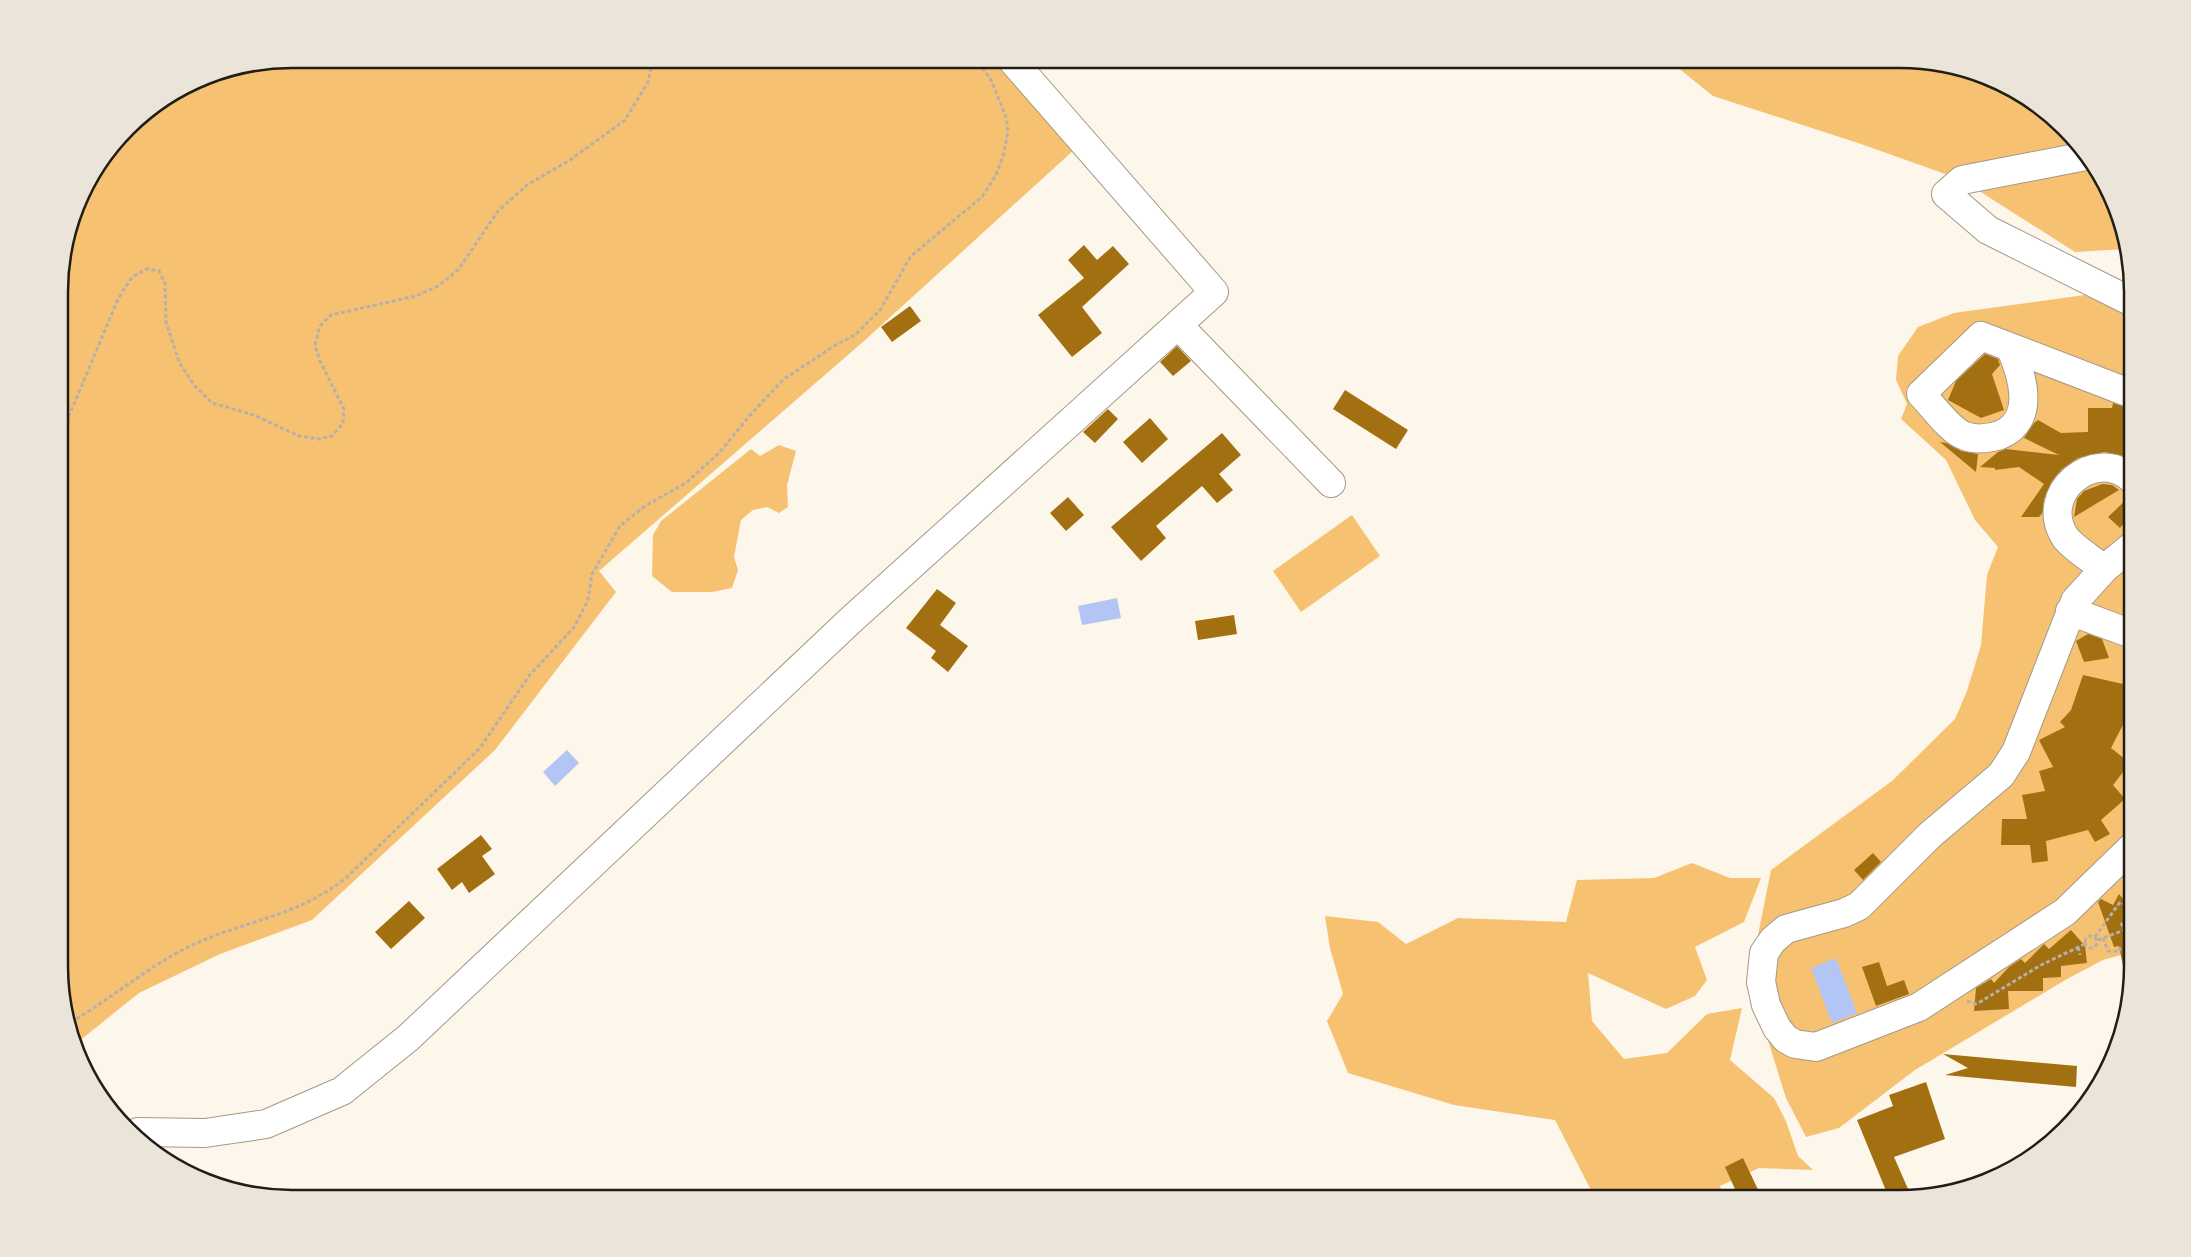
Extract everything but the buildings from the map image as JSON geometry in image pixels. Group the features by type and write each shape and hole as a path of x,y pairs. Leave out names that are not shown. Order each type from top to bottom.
{"lane":[{"path":"142,1132 205,1133 266,1124 342,1092 408,1038 852,619 1214,292 1019,68"},
{"path":"2079,157 1962,180 1946,194 1988,230 2124,298"},
{"path":"1178,325 1331,483"},
{"path":"2010,347 2124,391"},
{"path":"2104,568 2064,535 2059,520 2060,499 2066,486 2072,479 2088,470 2114,468 2124,474"},
{"path":"2124,552 2104,568 2078,594 2016,752 2001,775 1930,835 1859,906 1844,913 1786,929 1773,940 1764,953 1761,968 1763,996 1777,1028 1786,1039 1806,1047 1816,1047 1919,1008 2065,912 2124,855"},
{"path":"2070,611 2124,631"}],"path":[{"path":"68,418 118,299 132,277 147,269 159,271 165,283 166,322 179,362 194,385 212,403 254,415 299,436 319,439 332,436 344,423 344,409 314,345 320,326 331,315 416,296 445,281 458,270 498,211 527,185 570,160 624,120 648,82 651,68"},
{"path":"74,1020 186,948 288,913 328,892 346,878 480,748 529,676 574,628 588,600 592,574 620,526 645,506 663,497 692,477 719,453 751,414 784,379 834,346 855,335 880,310 911,256 982,197 996,175 1004,154 1008,131 1006,117 990,78 982,68"},
{"path":"2085,944 2088,948 2096,947 2096,938 2120,902 2124,904"},
{"path":"2119,904 2124,909"},
{"path":"2105,908 2113,912"},
{"path":"2121,923 2124,928"},
{"path":"1956,983 1968,1002 1975,1004 2041,965 2085,944 2088,937 2103,938 2124,933"},
{"path":"2103,938 2108,951 2120,951 2119,946"},
{"path":"2078,947 2080,955"}],"shaded area":[{"path":"1007,68 1075,149 864,341 599,571 616,592 495,750 312,920 220,954 139,993 80,1040 72,1009 68,980 68,277 75,234 85,206 105,167 133,133 167,105 193,91 220,79 263,69"},
{"path":"1678,68 1914,68 1928,69 1971,79 2024,105 2047,123 2068,144 2086,167 2100,193 2112,220 2119,249 2075,252 1962,180 1861,144 1713,96"},
{"path":"2124,285 2124,954 2103,960 2067,979 1915,1070 1839,1128 1806,1137 1786,1098 1749,980 1771,870 1892,781 1955,719 1967,691 1981,645 1987,575 1998,547 1975,520 1946,460 1901,419 1907,404 1896,380 1898,356 1918,327 1954,313 2092,294"},
{"path":"779,445 796,451 787,485 788,507 779,513 767,507 753,510 741,520 734,557 738,570 732,588 712,592 672,592 652,576 653,535 661,521 751,449 760,456"},
{"path":"1352,515 1380,556 1301,612 1273,571"},
{"path":"1692,863 1730,878 1761,878 1744,922 1695,947 1707,980 1695,996 1666,1009 1588,973 1592,1021 1624,1059 1667,1053 1707,1014 1742,1008 1730,1060 1774,1098 1786,1121 1798,1156 1813,1170 1759,1168 1720,1186 1721,1190 1591,1190 1555,1120 1454,1105 1348,1073 1327,1021 1343,994 1330,948 1325,916 1378,922 1406,944 1458,918 1566,922 1577,880 1654,878"}],"water":[{"path":"1117,598 1121,618 1082,625 1078,606"},
{"path":"567,750 579,763 555,786 543,772"},
{"path":"1836,958 1857,1013 1832,1023 1811,968"}]}
